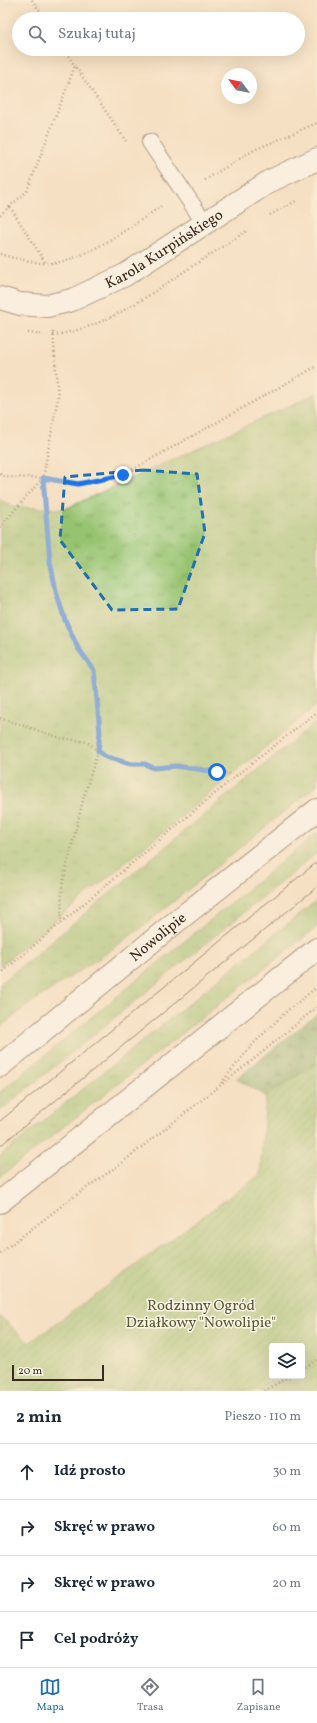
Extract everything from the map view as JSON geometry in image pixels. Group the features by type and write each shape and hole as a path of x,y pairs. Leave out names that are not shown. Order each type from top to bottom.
{"main road":[{"name":"Karola Kurpińskiego","path":"0,298 20,304 47,306 72,300 125,275 204,222 270,181 317,158"},
{"name":"Nowolipie","path":"0,1066 317,810"},
{"path":"0,1202 317,949"}],"lane":[{"path":"150,142 204,222"}],"path":[{"path":"32,0 40,12"},
{"path":"69,56 128,144"},
{"path":"0,216 27,191 75,66"},
{"path":"10,207 45,262"},
{"path":"54,335 58,397 43,478 50,562 57,595 65,620 78,648 94,670 100,732 98,751 84,796 62,886 61,924"},
{"path":"0,474 8,476 43,478 78,484 123,475 317,366"},
{"path":"0,527 43,478"},
{"path":"0,974 237,775 317,712"},
{"path":"0,718 61,738 87,742 106,757 131,764 145,764 154,768 176,766 237,775"},
{"path":"217,1088 254,1043 287,1011 317,987"},
{"path":"0,1253 72,1198 119,1165 317,1007"},
{"path":"305,1367 317,1360"},
{"path":"264,1391 285,1379"}],"highlighted area":[{"path":"143,470 197,474 205,533 178,609 112,610 60,540 65,477"}],"green space":[{"path":"317,393 317,705 0,966 0,499 13,507 65,509"},
{"path":"317,721 317,785 142,927 107,953 32,1002 0,1027 0,984"},
{"path":"317,833 317,853 0,1111 0,1092"},
{"path":"317,900 317,927 0,1177 0,1156"},
{"path":"317,1014 317,1063 266,1096 236,1079"},
{"name":"Rodzinny Ogród Działkowy \"Nowolipie\"","path":"317,1063 317,1391 0,1391 0,1316 29,1343 260,1175 266,1096"}],"tram line":[{"path":"0,1121 317,862"},
{"path":"0,1146 317,887"}],"route":[{"path":"123,475 78,484 43,478 50,562 57,595 65,620 78,648 94,670 97,686 100,732 98,751 106,757 131,764 145,764 154,768 176,766 217,772"}]}
